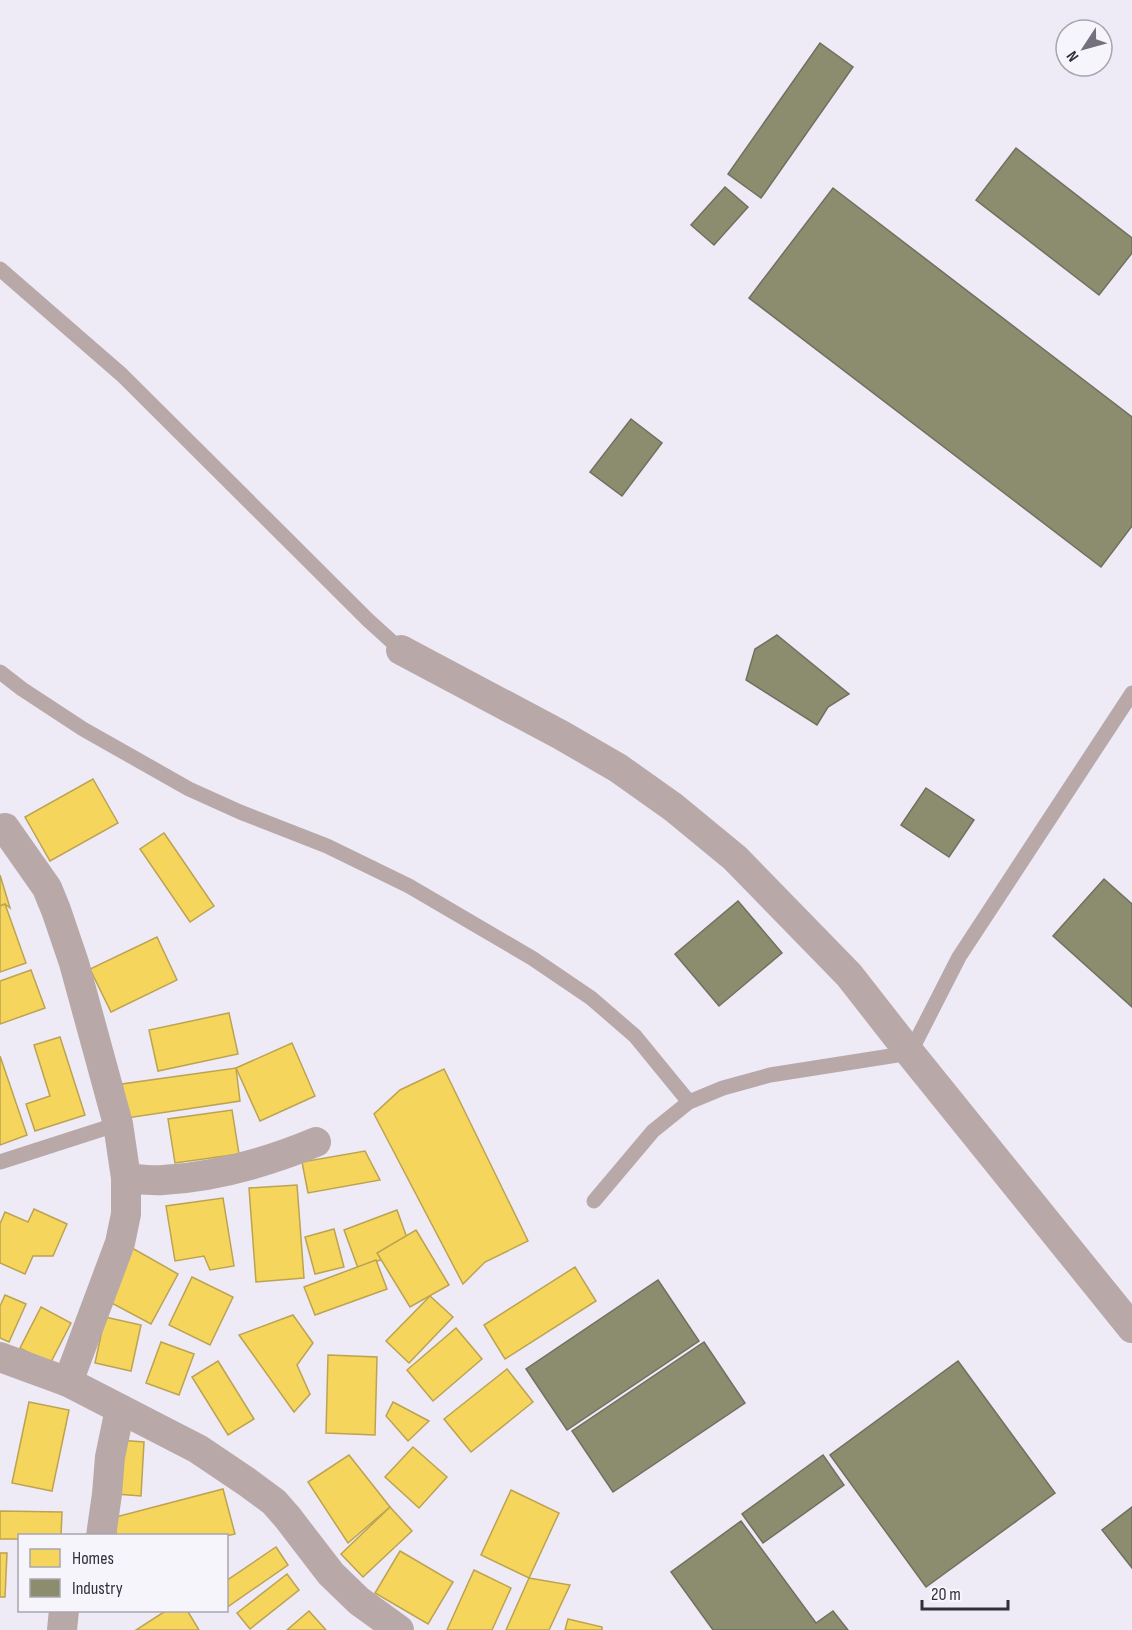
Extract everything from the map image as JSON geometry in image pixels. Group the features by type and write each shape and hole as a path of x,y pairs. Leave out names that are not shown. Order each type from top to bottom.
{"street":[{"path":"401,650 609,762 673,807 735,858 849,975 1132,1328"},
{"path":"5,828 47,888 56,910 74,963 118,1124 126,1178 126,1214 120,1243 68,1382"},
{"path":"126,1178 162,1180 218,1172 289,1154 316,1142"},
{"path":"0,1357 68,1382 198,1449 256,1488 288,1518 331,1574 359,1600 399,1630"},
{"path":"101,1534 110,1457 120,1409"},
{"path":"62,1630 64,1612"}],"lane":[{"path":"0,269 122,375 401,650"},
{"path":"0,672 83,729 189,789 327,846 409,886 532,958 591,998 635,1036 689,1102"},
{"path":"594,1201 653,1131 689,1102 723,1088 771,1075 910,1053 959,957 1132,693"},
{"path":"0,1162 118,1124"}],"building: Homes":[{"path":"93,779 118,823 50,861 25,817"},
{"path":"164,833 214,906 190,922 140,849"},
{"path":"0,875 10,908 5,904 0,906"},
{"path":"5,904 26,963 0,972 0,906"},
{"path":"157,937 177,980 111,1012 90,969"},
{"path":"31,970 45,1008 0,1024 0,981"},
{"path":"229,1013 238,1054 158,1071 149,1030"},
{"path":"60,1037 85,1115 35,1131 26,1104 50,1096 34,1045"},
{"path":"292,1043 315,1096 260,1121 236,1068"},
{"path":"0,1056 27,1135 0,1145"},
{"path":"236,1068 240,1101 127,1118 122,1084"},
{"path":"444,1069 528,1241 485,1262 463,1284 374,1114 400,1090"},
{"path":"232,1110 239,1154 175,1163 168,1119"},
{"path":"365,1151 380,1180 308,1193 302,1162"},
{"path":"297,1185 304,1278 256,1282 249,1188"},
{"path":"223,1198 234,1266 210,1270 204,1256 175,1261 166,1206"},
{"path":"34,1209 67,1224 53,1256 33,1256 25,1274 0,1263 0,1224 5,1212 28,1222"},
{"path":"397,1210 411,1249 358,1268 344,1230"},
{"path":"334,1229 344,1267 315,1274 305,1237"},
{"path":"416,1230 449,1285 410,1307 377,1253"},
{"path":"132,1248 178,1274 151,1324 104,1299"},
{"path":"376,1260 387,1289 315,1315 304,1287"},
{"path":"575,1267 596,1301 505,1359 484,1325"},
{"path":"192,1277 233,1297 210,1345 169,1325"},
{"path":"5,1295 26,1304 9,1342 0,1338 0,1306"},
{"path":"430,1296 453,1317 409,1363 386,1341"},
{"path":"41,1307 71,1323 50,1364 20,1348"},
{"path":"293,1315 313,1343 297,1365 310,1394 294,1412 239,1335"},
{"path":"105,1317 141,1325 131,1371 95,1363"},
{"path":"456,1328 482,1359 433,1401 407,1370"},
{"path":"161,1342 194,1354 179,1395 146,1383"},
{"path":"328,1355 377,1357 375,1435 326,1433"},
{"path":"218,1361 254,1419 228,1435 192,1377"},
{"path":"507,1369 533,1402 471,1452 444,1419"},
{"path":"29,1402 69,1410 52,1491 12,1483"},
{"path":"393,1402 429,1421 408,1441 386,1416"},
{"path":"119,1440 144,1442 141,1496 116,1494"},
{"path":"413,1447 447,1477 419,1508 385,1477"},
{"path":"349,1455 390,1507 348,1543 308,1482"},
{"path":"223,1489 235,1534 116,1534 112,1518"},
{"path":"511,1490 559,1513 529,1578 481,1555"},
{"path":"390,1507 412,1531 363,1577 341,1554"},
{"path":"0,1511 62,1512 61,1534 18,1534 18,1539 0,1539"},
{"path":"276,1547 288,1565 228,1607 228,1580"},
{"path":"400,1551 453,1582 428,1624 375,1593"},
{"path":"0,1553 7,1553 5,1597 0,1597"},
{"path":"474,1570 511,1588 492,1630 447,1630"},
{"path":"287,1574 299,1590 250,1629 237,1613"},
{"path":"529,1578 570,1585 549,1630 506,1630"},
{"path":"309,1611 326,1630 287,1630"},
{"path":"164,1612 188,1612 199,1630 136,1630"},
{"path":"568,1619 602,1627 602,1630 565,1630"}],"building: Industry":[{"path":"820,43 853,67 761,198 728,174"},
{"path":"1016,148 1132,238 1132,253 1099,295 976,200"},
{"path":"725,187 748,207 714,245 691,225"},
{"path":"833,188 1132,417 1132,526 1101,567 749,298"},
{"path":"631,419 662,443 622,496 590,472"},
{"path":"777,635 849,694 828,707 817,725 746,680 755,649"},
{"path":"926,788 974,820 949,857 901,825"},
{"path":"1104,879 1132,904 1132,1007 1053,936"},
{"path":"738,901 782,953 719,1006 675,954"},
{"path":"658,1280 699,1341 567,1430 526,1369"},
{"path":"704,1342 745,1403 613,1492 572,1431"},
{"path":"958,1361 1055,1493 926,1587 830,1455"},
{"path":"823,1455 844,1485 763,1543 742,1514"},
{"path":"1132,1507 1132,1568 1102,1530"},
{"path":"741,1521 816,1623 833,1611 848,1630 713,1630 671,1572"}]}
